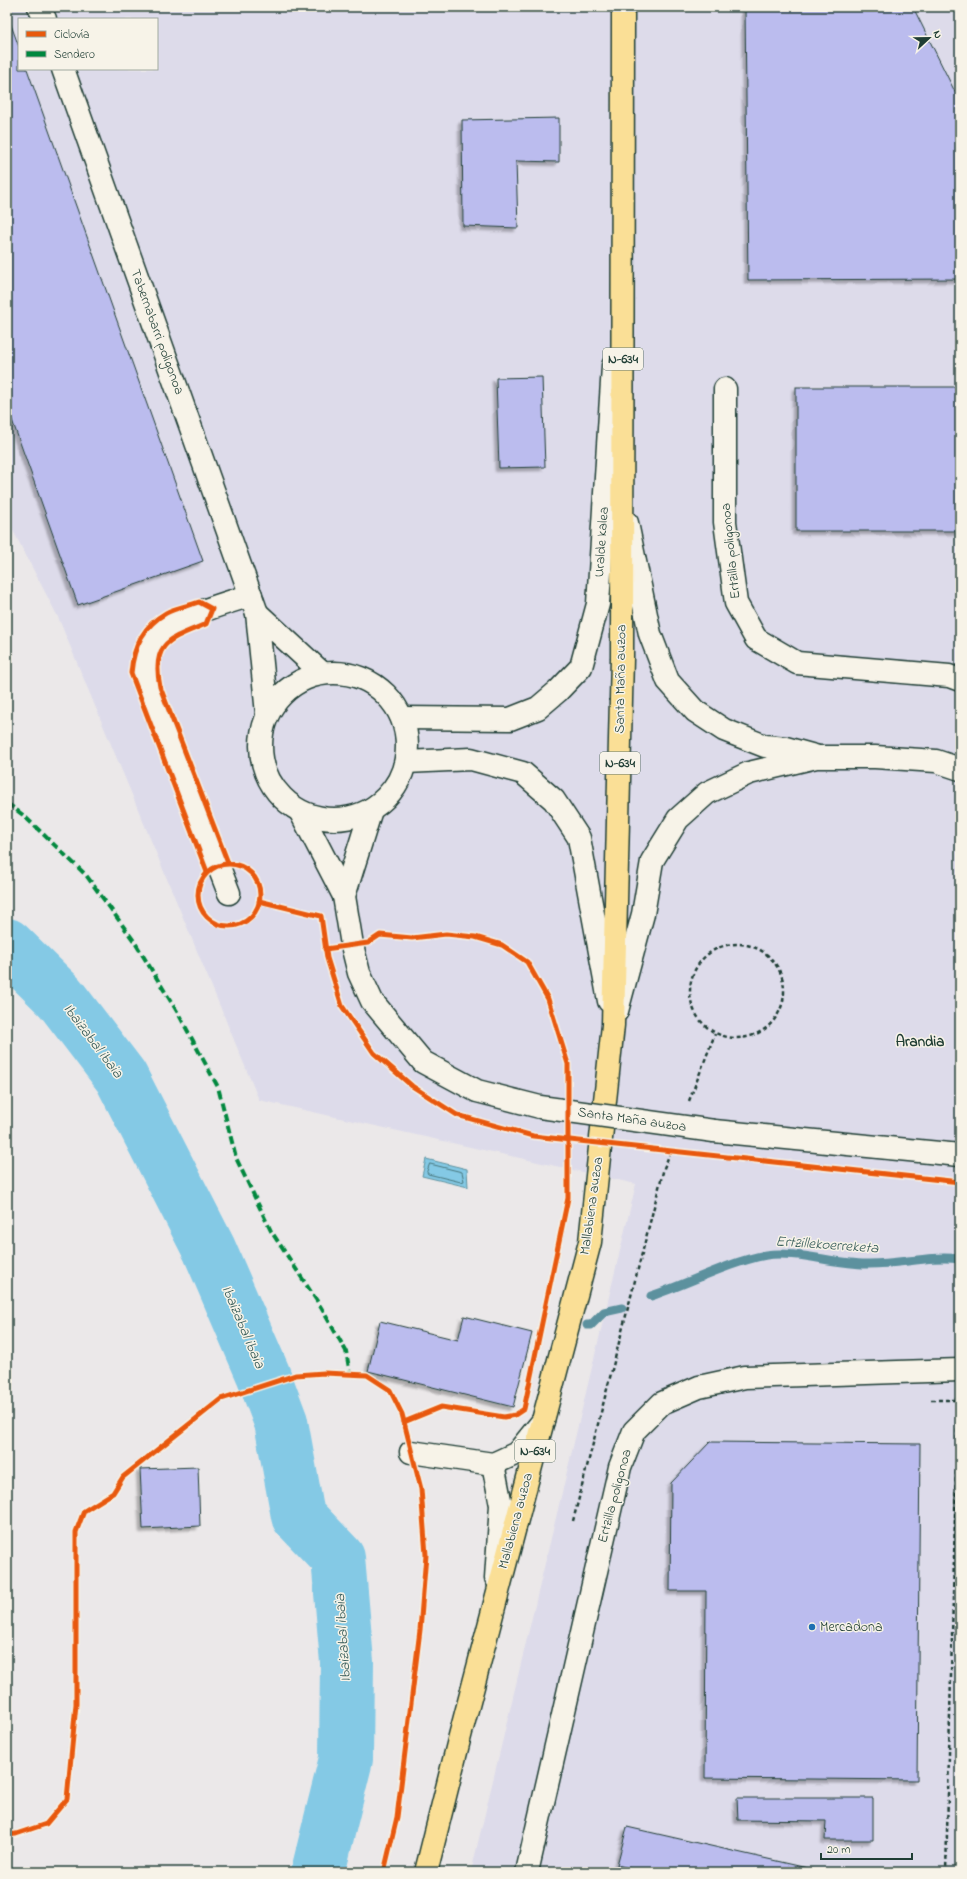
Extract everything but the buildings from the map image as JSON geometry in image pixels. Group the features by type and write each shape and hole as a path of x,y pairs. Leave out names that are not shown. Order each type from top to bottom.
{"highway":[{"name":"N-634","path":"623,7 623,217"},
{"name":"Santa Maña auzoa","path":"613,1025 622,658 623,217"},
{"name":"Mallabiena auzoa","path":"426,1872 495,1602 590,1242 613,1025"}],"street":[{"path":"39,7 44,18"},
{"name":"Tabernabarri poligonoa","path":"63,70 254,604"},
{"name":"Uralde kalea","path":"402,718 510,719 538,708 558,691 581,667 598,604 623,217"},
{"name":"Ertzilla poligonoa","path":"725,390 725,522 736,603 756,639 797,663 949,676 960,680"},
{"name":"Santa Maña auzoa","path":"623,500 650,634 668,681 695,711 724,730 765,746 786,748 816,757"},
{"path":"254,604 322,673"},
{"path":"254,604 267,714"},
{"path":"229,893 145,676 145,660 151,644 165,630 180,620 254,604"},
{"path":"322,673 346,673 370,681 389,697 402,718 407,740 406,762 398,783 384,800 371,810 346,820 323,819 301,813 282,799 268,781 260,759 260,736 267,714 280,695 298,681 322,673"},
{"name":"Santa Maña auzoa","path":"613,1025 643,914 652,861 678,819 707,793 749,773 816,757 875,757 936,761 960,768"},
{"path":"406,762 471,759 523,773 554,800 579,838 613,1025"},
{"name":"Santa Maña auzoa","path":"371,810 344,896 352,945 359,973 372,1001 423,1062 477,1091 540,1107 714,1131 960,1155"},
{"path":"301,813 344,896"},
{"name":"Ertzilla poligonoa","path":"527,1872 620,1467 634,1431 662,1403 699,1386 745,1377 960,1370"},
{"path":"411,1452 493,1464 517,1453 543,1421"},
{"path":"493,1464 501,1505 495,1602"}],"path":[{"path":"741,943 757,948 769,956 779,968 784,983 784,998 779,1012 771,1024 759,1034 744,1038 729,1038 715,1034 702,1024 693,1010 689,994 691,978 698,963 710,951 725,944 741,943"},
{"path":"687,1108 715,1034"},
{"path":"573,1521 664,1168 673,1145"},
{"path":"667,1150 675,1151"},
{"path":"926,1400 958,1400 946,1872"}],"shaded area":[{"path":"7,7 960,7 960,1872 471,1872 636,1184 259,1100 58,617 7,519"}],"water":[{"path":"426,1159 467,1169 468,1187 422,1176"}],"waterway":[{"name":"Ibaizabal ibaia","path":"7,945 60,997 121,1077 209,1249 263,1374 281,1422 298,1516 338,1558 347,1662 346,1759 318,1872"},
{"name":"Ertzillekoerreketa","path":"651,1296 722,1268 766,1255 789,1254 841,1262 866,1264 936,1258 960,1259"},
{"name":"Ertzillekoerreketa","path":"587,1325 591,1325 604,1312 622,1308"}],"marked path":[{"path":"7,803 23,815 86,875 134,941 178,1013 218,1087 236,1158 271,1231 319,1304 346,1351 350,1374"}],"cycle path":[{"path":"207,872 131,673 137,646 145,631 151,624 170,611 199,602 212,609 206,624 182,634 166,644 161,651 158,660 158,672 160,687 228,863"},
{"path":"229,864 241,866 251,873 258,883 260,895 258,907 251,917 241,924 229,926 217,924 207,917 200,907 198,895 200,883 207,873 217,866 229,864"},
{"path":"259,901 321,916 327,958 342,1006 374,1053 412,1086 457,1115 533,1136 960,1182"},
{"path":"325,949 368,943 380,935 412,938 446,934 475,937 502,945 527,962 548,999 568,1064 568,1198 524,1409 515,1415 504,1417 441,1407 404,1422"},
{"path":"7,1835 16,1834 46,1824 67,1799 76,1704 76,1532 84,1511 113,1493 123,1477 221,1399 296,1375 324,1373 367,1375 390,1390 402,1414 421,1489 426,1555 420,1630 397,1817 384,1872"}],"place":[{"name":"Mercadona","path":"812,1627"}],"district":[{"name":"Arandia","path":"920,1042"}]}
